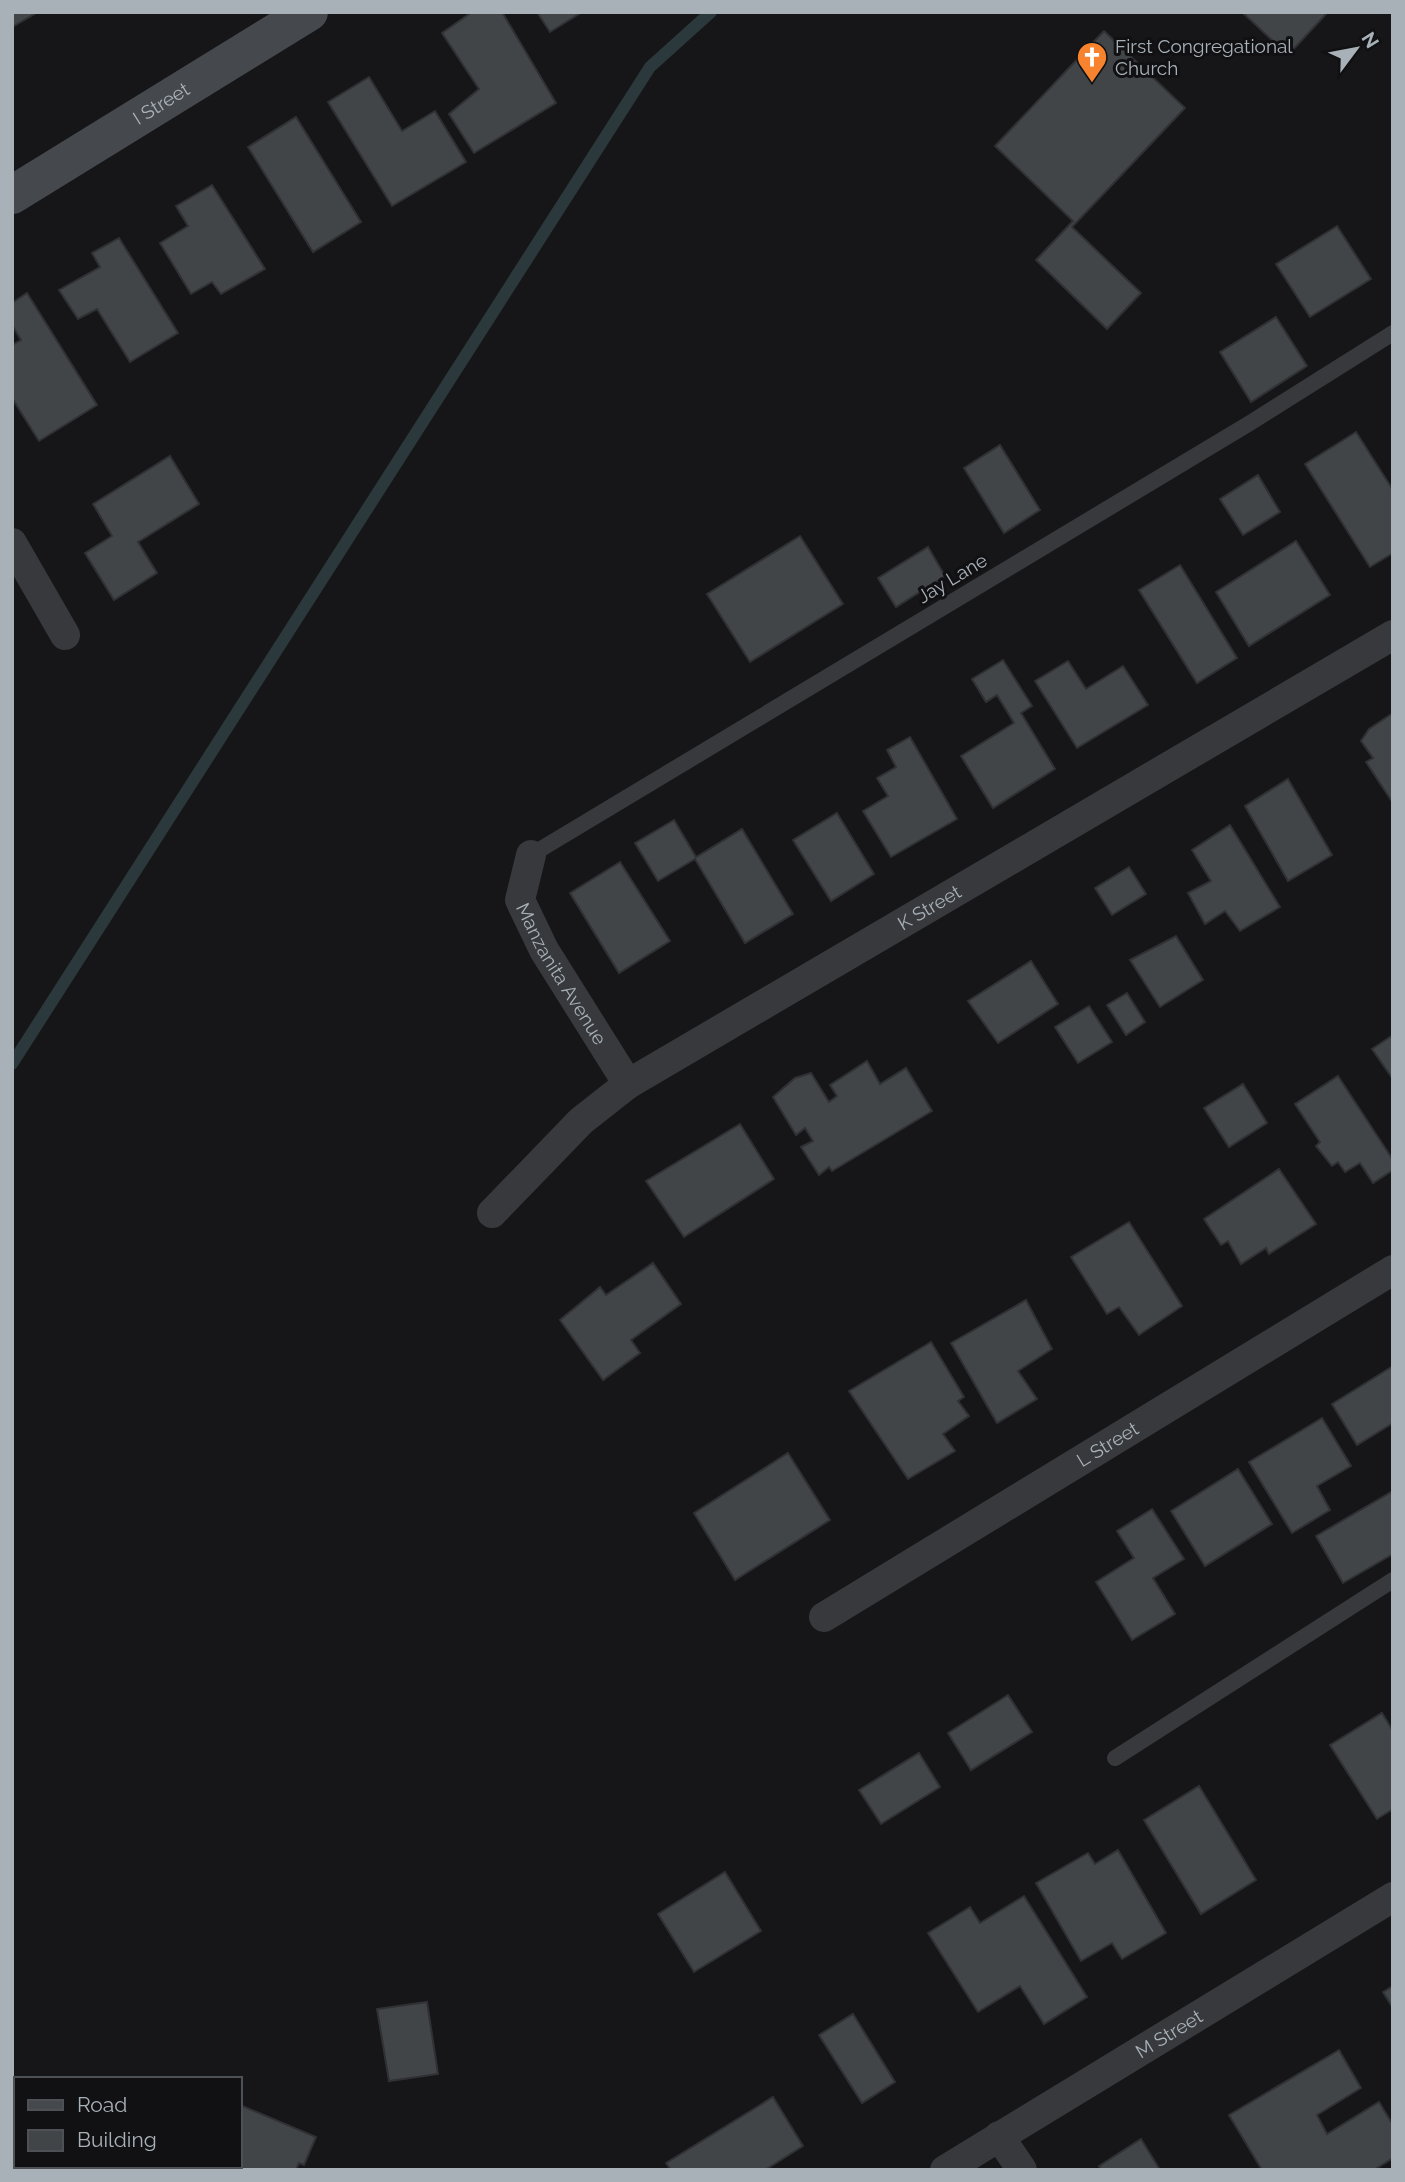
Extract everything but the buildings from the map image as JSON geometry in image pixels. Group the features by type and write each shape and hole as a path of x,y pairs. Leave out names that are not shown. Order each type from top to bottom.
{"street":[{"name":"I Street","path":"12,195 309,12"},
{"path":"12,544 65,635"},
{"name":"K Street","path":"492,1213 581,1121 628,1084 1393,635"},
{"name":"Manzanita Avenue","path":"531,855 520,900 544,950 628,1084"},
{"name":"L Street","path":"824,1617 1393,1269"},
{"name":"M Street","path":"945,2170 1393,1897"},
{"path":"999,2136 1022,2170"}],"lane":[{"name":"Jay Lane","path":"531,855 1250,423 1393,332"},
{"path":"1115,1758 1393,1580"}],"waterway":[{"path":"12,1064 650,67 711,12"}],"place":[{"name":"First Congregational Church","path":"1092,84"}]}
